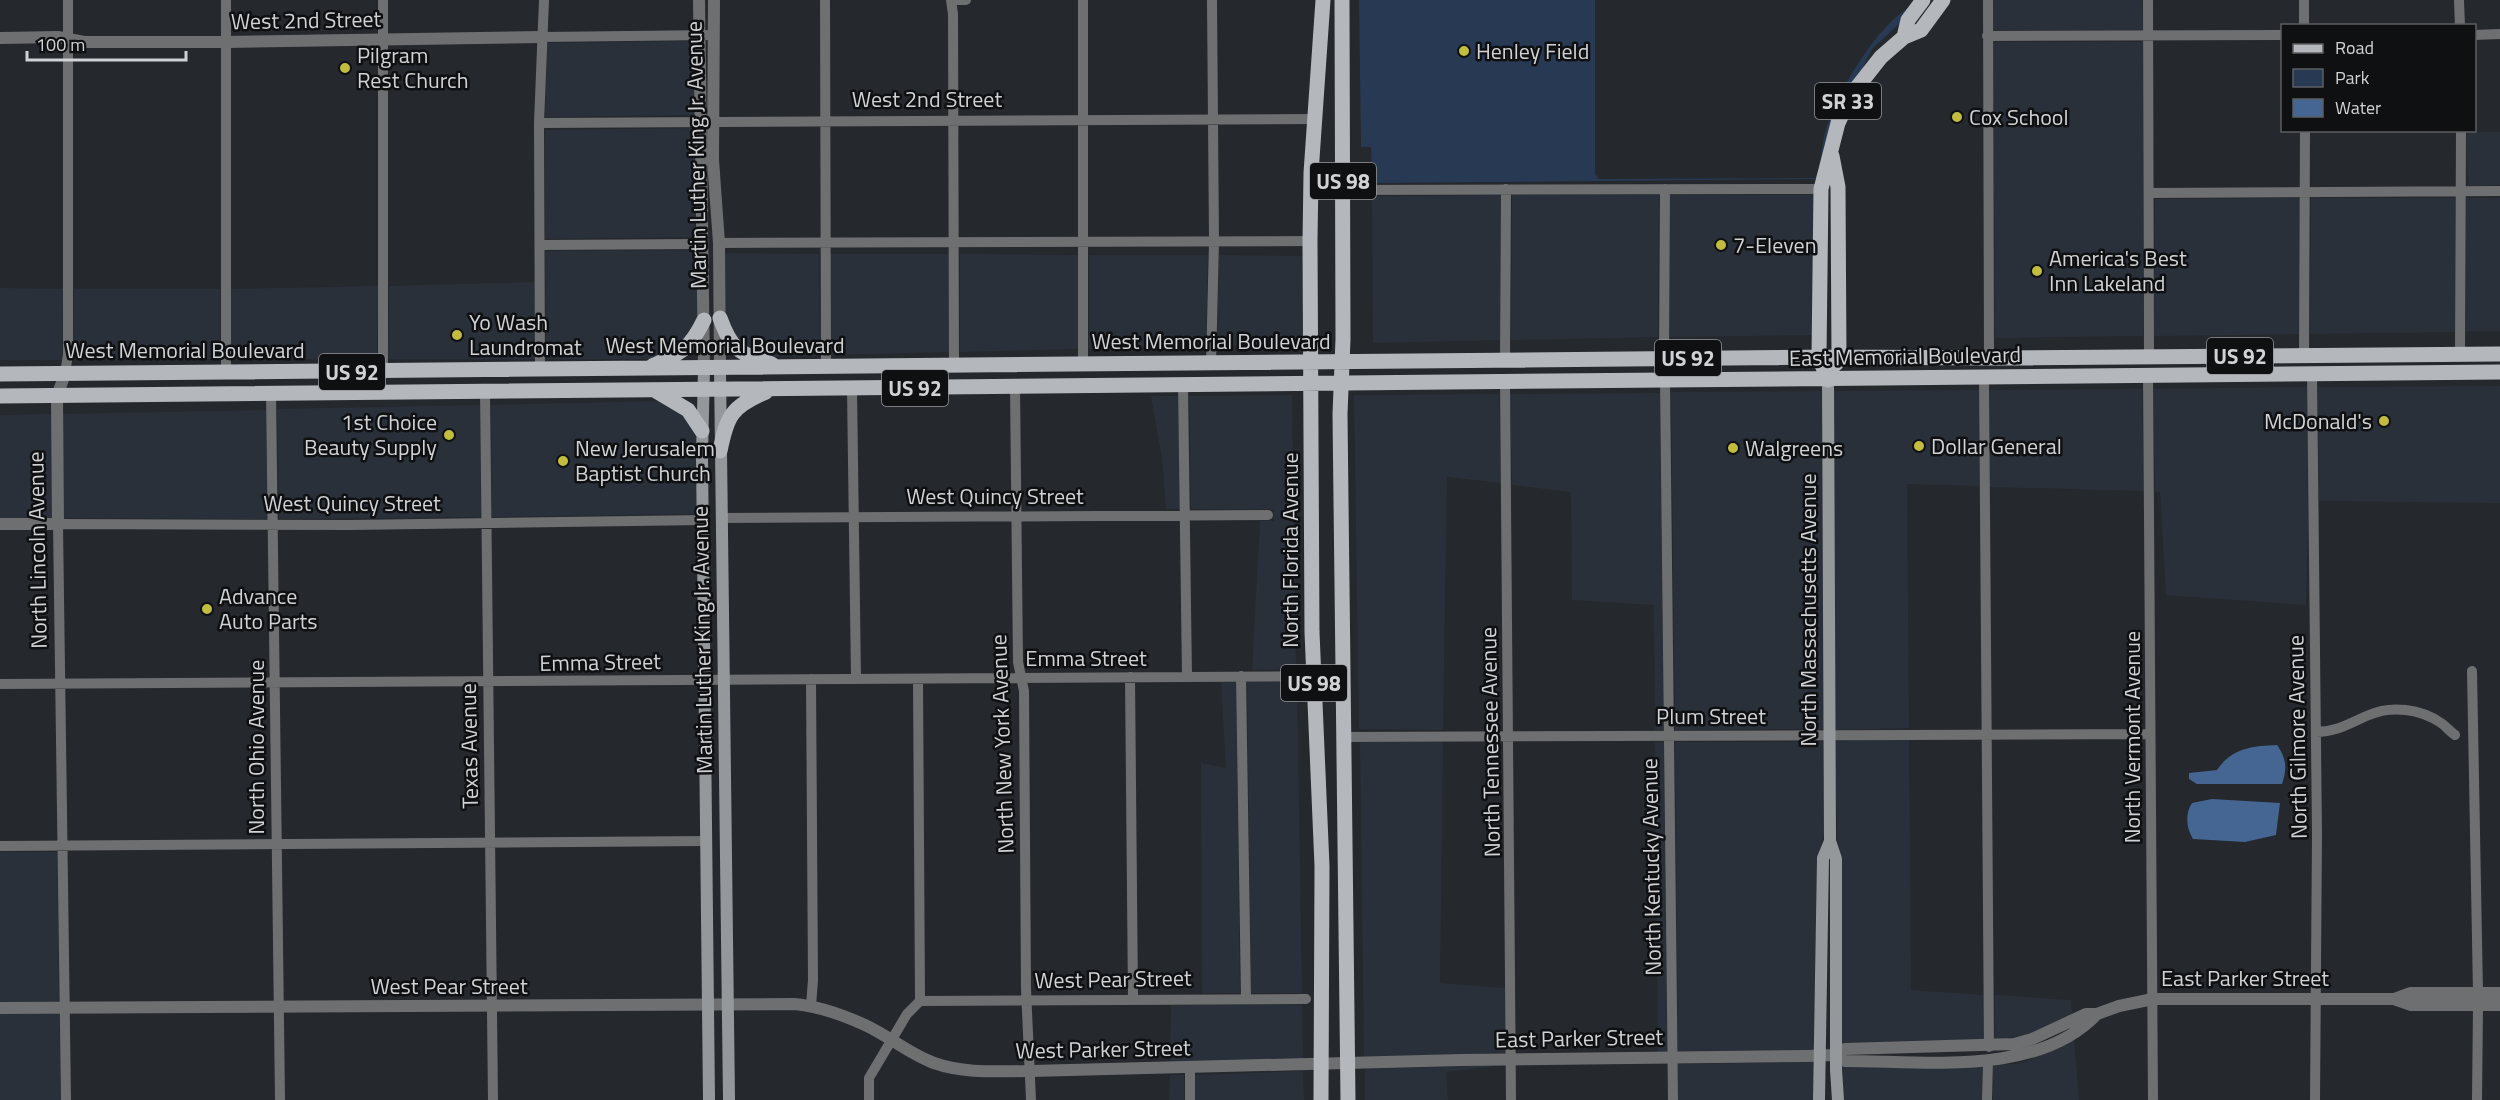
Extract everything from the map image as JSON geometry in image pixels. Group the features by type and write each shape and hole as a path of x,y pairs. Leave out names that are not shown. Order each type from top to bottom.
{"main road":[{"name":"North Florida Avenue","path":"1321,1100 1323,1064 1321,823 1314,676 1310,241 1314,119 1324,0"},
{"path":"1324,0 1332,11 1336,29 1335,198 1343,226"},
{"name":"US 98","path":"1342,0 1341,384 1348,1100"},
{"name":"SR 33","path":"1904,37 1908,20 1923,0"},
{"name":"SR 33","path":"1827,380 1819,357 1821,189 1838,123 1851,95 1881,57 1904,37 1921,30 1943,0"},
{"name":"SR 33","path":"1827,380 1839,357 1838,187 1831,153"},
{"path":"720,318 728,338 738,352 783,367"},
{"path":"646,369 685,350 694,341 704,320"},
{"path":"2312,374 2325,366 2403,353"},
{"name":"East Memorial Boulevard","path":"1342,363 1664,358 2500,354"},
{"path":"2243,373 2304,355"},
{"name":"West Memorial Boulevard","path":"0,374 1342,363"},
{"name":"Martin Luther King Jr. Avenue","path":"704,369 702,431 709,1100"},
{"name":"Martin Luther King Jr. Avenue","path":"720,369 729,1100"},
{"path":"344,393 375,382 382,371"},
{"name":"East Memorial Boulevard","path":"1311,385 2148,374 2500,372"},
{"name":"North Massachusetts Avenue","path":"1827,380 1830,841 1836,859 1838,1100"},
{"name":"West Memorial Boulevard","path":"0,396 1311,385"},
{"path":"720,451 726,421 749,399 773,389"},
{"path":"654,390 688,410 702,431"},
{"name":"North Massachusetts Avenue","path":"1819,1100 1823,858 1830,841"}],"street":[{"name":"North Lincoln Avenue","path":"66,1100 57,396 68,354 68,0"},
{"path":"226,0 226,372"},
{"path":"382,371 383,0"},
{"path":"540,369 539,123 544,0"},
{"name":"Martin Luther King Jr. Avenue","path":"699,0 700,35 719,243 720,369"},
{"name":"Martin Luther King Jr. Avenue","path":"704,369 701,243 714,35 714,0"},
{"path":"825,0 826,367"},
{"path":"954,366 954,121 951,0 966,0"},
{"path":"1083,0 1083,364"},
{"path":"1211,364 1214,242 1212,0"},
{"path":"1988,0 1989,358"},
{"path":"2148,0 2149,356"},
{"path":"2304,0 2304,24"},
{"path":"2459,0 2460,24"},
{"path":"2476,34 2500,34"},
{"path":"542,37 714,35"},
{"path":"1987,36 2281,35"},
{"name":"West 2nd Street","path":"0,38 68,39 84,42 226,42 542,37"},
{"name":"West 2nd Street","path":"539,123 1314,119"},
{"path":"2304,355 2305,132"},
{"path":"2460,354 2461,132"},
{"path":"1505,360 1506,189"},
{"path":"1664,358 1665,189"},
{"path":"1343,190 1821,189"},
{"path":"2150,193 2500,191"},
{"path":"719,243 1310,241"},
{"path":"540,245 701,243"},
{"name":"North Vermont Avenue","path":"2148,374 2152,612 2149,734 2153,1100"},
{"name":"North Gilmore Avenue","path":"2312,374 2316,732 2315,1100"},
{"path":"1984,376 1989,1047"},
{"name":"North Kentucky Avenue","path":"1665,381 1672,1100"},
{"name":"North Tennessee Avenue","path":"1505,383 1510,736 1511,1100"},
{"path":"1183,386 1187,677"},
{"name":"North New York Avenue","path":"1015,387 1018,662 1024,691 1026,989 1029,1002 1031,1100"},
{"path":"852,388 856,679"},
{"name":"Texas Avenue","path":"485,392 493,1100"},
{"name":"North Ohio Avenue","path":"272,393 279,1100"},
{"name":"West Quincy Street","path":"722,518 1269,515"},
{"name":"West Quincy Street","path":"0,524 487,524 704,520"},
{"path":"2472,671 2478,999 2477,1100"},
{"path":"1241,676 1246,999"},
{"name":"Emma Street","path":"0,684 488,683 724,679 1344,676"},
{"path":"1130,677 1133,999"},
{"path":"869,1100 869,1078 908,1014 920,1001 918,679"},
{"path":"811,680 813,980 811,1006"},
{"path":"2316,732 2340,729 2368,715 2398,710 2426,715 2443,724 2455,735"},
{"name":"Plum Street","path":"1344,736 2149,734"},
{"path":"0,846 276,846 706,841"},
{"name":"East Parker Street","path":"1323,1064 1511,1059 1819,1056 1836,1055 1845,1049 1989,1047 2032,1039 2086,1014 2097,1014 2119,1006 2153,999 2394,999 2410,993 2478,999 2500,1005"},
{"name":"East Parker Street","path":"2478,999 2500,993"},
{"name":"West Pear Street","path":"920,1001 1306,999"},
{"name":"West Pear Street","path":"0,1008 811,1006 866,1026 891,1041"},
{"name":"East Parker Street","path":"1836,1055 1845,1061 1988,1060 2020,1057 2037,1052 2086,1026 2097,1014"},
{"name":"West Parker Street","path":"891,1041 919,1057 962,1070 1190,1069 1323,1064"},
{"path":"1987,1100 1988,1060"},
{"path":"1190,1069 1190,1100"}],"shaded area":[{"path":"1992,0 2142,0 2143,30 1993,30"},
{"path":"694,41 696,115 545,117 547,43"},
{"path":"1993,42 2143,42 2143,336 1995,338"},
{"path":"696,128 695,237 545,239 545,130"},
{"path":"2466,132 2500,132 2500,185 2468,186"},
{"path":"1501,195 1500,340 1373,343 1372,196"},
{"path":"1512,195 1659,195 1658,337 1511,340"},
{"path":"1670,195 1816,195 1815,335 1669,337"},
{"path":"2300,198 2299,334 2154,336 2155,199"},
{"path":"2311,198 2455,198 2455,332 2310,334"},
{"path":"2466,198 2500,198 2500,331 2466,331"},
{"path":"696,250 698,318 682,345 653,359 546,359 545,251"},
{"path":"725,253 819,254 820,356 771,357 741,346 726,316"},
{"path":"830,254 949,254 949,352 831,355"},
{"path":"960,254 1078,255 1078,349 960,352"},
{"path":"1089,255 1208,255 1206,346 1089,349"},
{"path":"1219,255 1305,256 1305,344 1217,346"},
{"path":"535,282 535,359 388,359 389,286"},
{"path":"378,286 377,359 231,359 231,289"},
{"path":"0,288 63,289 62,360 0,360"},
{"path":"74,289 220,289 220,359 73,360"},
{"path":"2500,386 2500,503 2319,501 2318,387"},
{"path":"2307,387 2306,605 2166,595 2160,492 2155,492 2153,389"},
{"path":"2142,389 2144,491 1990,487 1990,390"},
{"path":"1979,390 1979,486 1907,484 1909,728 1835,730 1833,391"},
{"path":"1822,391 1824,729 1675,730 1671,392"},
{"path":"1660,393 1664,730 1655,730 1654,605 1572,600 1571,492 1512,485 1510,394"},
{"path":"1499,394 1501,483 1447,477 1443,730 1359,729 1354,395"},
{"path":"1292,395 1296,669 1252,670 1260,521 1274,521 1274,509 1191,509 1189,396"},
{"path":"1151,396 1178,396 1180,509 1166,509 1162,459"},
{"path":"662,401 684,415 697,433 698,514 492,517 491,405"},
{"path":"480,405 481,517 279,519 277,409"},
{"path":"266,410 268,519 63,518 63,414"},
{"path":"52,414 52,518 0,518 0,415"},
{"path":"1221,682 1236,682 1240,993 1202,993 1201,763 1226,768"},
{"path":"1247,682 1297,682 1302,993 1251,993"},
{"path":"1909,740 1911,990 1984,995 1984,1041 1842,1044 1835,742"},
{"path":"1360,741 1443,742 1440,983 1505,988 1506,1053 1364,1057"},
{"path":"1655,742 1664,742 1667,1052 1658,1052"},
{"path":"1675,742 1824,742 1824,836 1817,858 1814,1050 1678,1051"},
{"path":"0,852 57,852 59,1002 0,1002"},
{"path":"1995,995 2071,1000 2072,1014 2030,1034 1995,1040"},
{"path":"1171,1005 1302,1005 1303,1059 1170,1063"},
{"path":"0,1014 59,1014 61,1100 0,1100"},
{"path":"2074,1040 2079,1100 1993,1100 1993,1066 2022,1063"},
{"path":"1813,1062 1814,1100 1678,1100 1678,1064"},
{"path":"1506,1065 1446,1072 1448,1100 1365,1100 1365,1069"},
{"path":"1841,1066 1982,1067 1982,1100 1844,1100"},
{"path":"1303,1071 1304,1100 1195,1100 1195,1075"},
{"path":"1170,1075 1184,1075 1184,1100 1169,1100"}],"green space":[{"name":"Henley Field","path":"1359,0 1595,0 1595,174 1599,179 1815,178 1825,133 1850,76 1878,36 1893,20 1909,7 1925,0 1872,49 1859,75 1818,179 1372,183 1371,147 1361,147"}],"water":[{"path":"2277,745 2285,764 2282,784 2197,784 2189,779 2189,773 2217,770 2229,757 2243,750"},
{"path":"2212,799 2280,803 2276,835 2245,842 2193,839 2187,821 2188,811 2192,803"}],"place":[{"name":"Henley Field","path":"1464,51"},
{"name":"Pilgram Rest Church","path":"345,68"},
{"name":"Cox School","path":"1957,117"},
{"name":"7-Eleven","path":"1721,245"},
{"name":"America's Best Inn Lakeland","path":"2037,271"},
{"name":"Yo Wash Laundromat","path":"457,335"},
{"name":"McDonald's","path":"2384,421"},
{"name":"1st Choice Beauty Supply","path":"449,435"},
{"name":"Dollar General","path":"1919,446"},
{"name":"Walgreens","path":"1733,448"},
{"name":"New Jerusalem Baptist Church","path":"563,461"},
{"name":"Advance Auto Parts","path":"207,609"}]}
